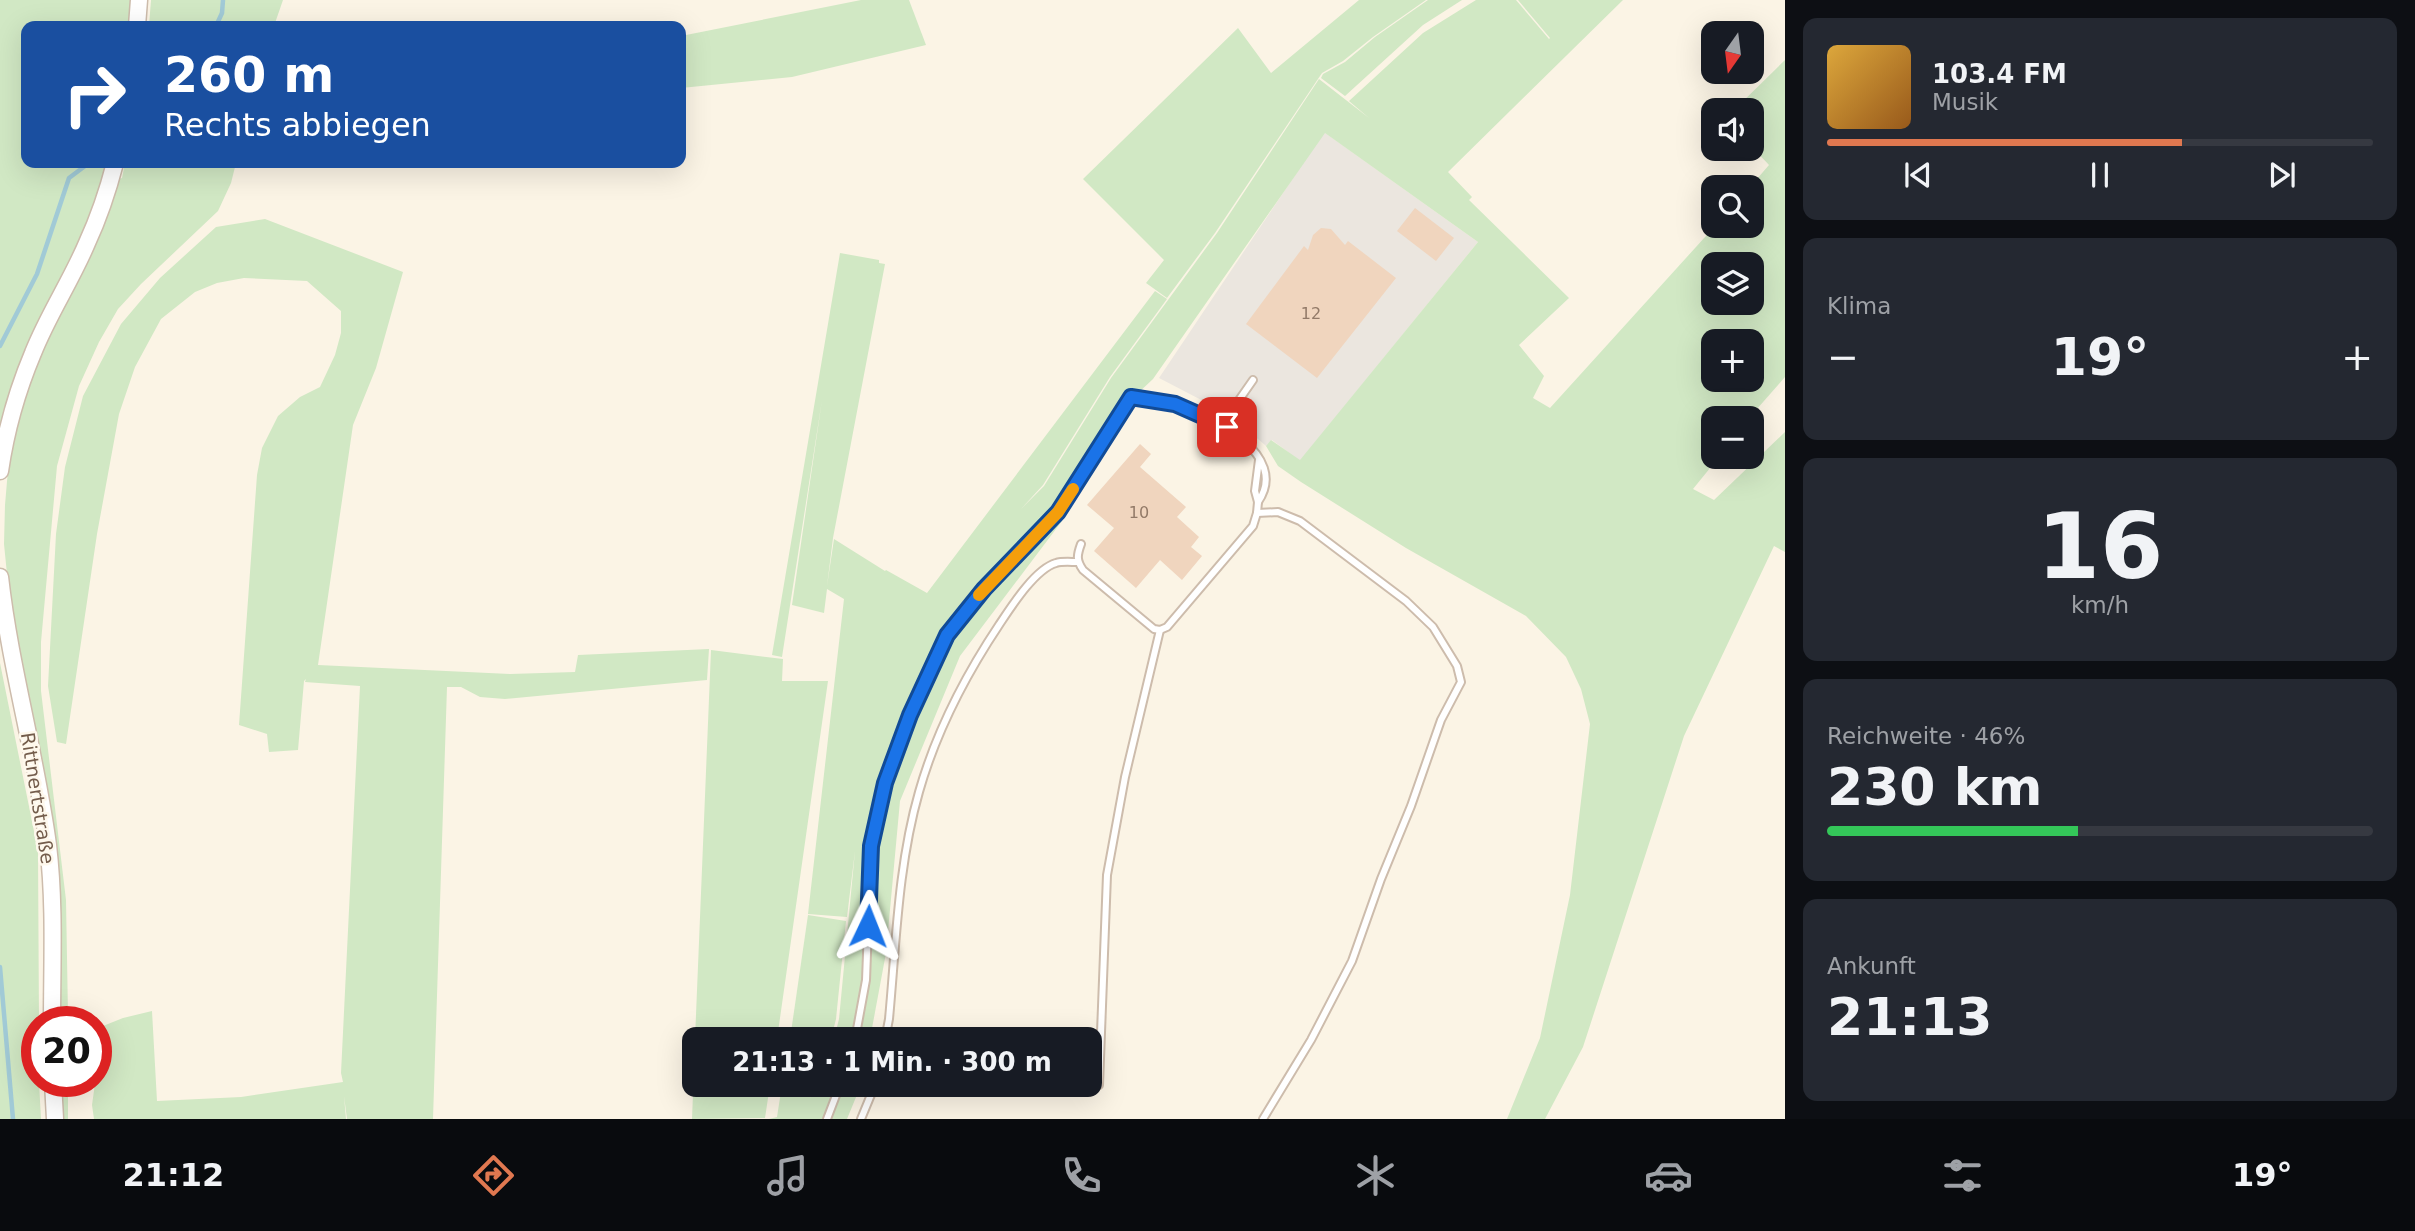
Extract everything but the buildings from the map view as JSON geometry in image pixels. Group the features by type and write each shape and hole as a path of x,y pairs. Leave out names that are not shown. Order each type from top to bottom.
{"street":[{"path":"137,21 139,0"},
{"path":"0,471 10,419 23,377 43,330 88,243 114,168"},
{"name":"Rittnertstraße","path":"0,577 5,646 47,845 53,943 52,1006"},
{"path":"53,1097 54,1119"}],"lane":[{"path":"1227,427 1232,410 1253,380"},
{"path":"857,1027 866,980 871,846 885,783 910,715 947,635 984,589 1058,512 1131,397 1175,404 1227,427 1242,438 1260,458 1266,480 1253,526 1167,627 1154,629 1083,570 1077,562 1081,544"},
{"path":"1257,513 1278,512 1300,521 1406,601 1433,627 1457,666 1461,682 1441,720 1352,961 1311,1040 1263,1119"},
{"path":"887,1027 904,862 919,792 943,726 975,661 1035,577 1055,563 1077,562"},
{"path":"1101,1027 1107,875 1125,777 1160,630"},
{"path":"827,1119 835,1097"},
{"path":"861,1119 870,1097"}],"shaded area":[{"path":"1324,132 1478,242 1300,461 1272,440 1266,446 1242,425 1245,417 1215,402 1211,405 1159,378"}],"green space":[{"path":"0,0 131,0 130,21 21,21 21,168 107,168 0,436"},
{"path":"151,0 283,0 276,21 149,21"},
{"path":"861,0 909,0 926,45 792,77 686,88 686,35"},
{"path":"1359,0 1426,0 1343,61 1322,73 1215,233 1167,298 1146,283 1164,260 1083,179 1238,28 1271,73"},
{"path":"1428,0 1462,0 1423,25 1345,96 1321,78 1323,74 1345,62"},
{"path":"1476,0 1516,0 1549,39 1518,0 1623,0 1448,172 1472,197 1469,200 1569,298 1519,345 1544,376 1533,398 1550,408 1704,238 1764,238 1764,175 1760,175 1769,165 1764,160 1764,98 1746,98 1761,84 1764,84 1764,81 1785,60 1785,377 1760,406 1701,406 1701,469 1709,469 1693,489 1714,500 1746,469 1764,469 1764,452 1785,432 1785,552 1774,546 1684,736 1583,1047 1545,1119 1507,1119 1540,1038 1570,895 1590,724 1581,689 1566,657 1526,616 1406,548 1301,482 1278,466 1266,446 1271,440 1300,460 1478,242 1325,133 1153,379 1101,428 1062,521 960,656 900,801 886,953 872,1027 837,1027 855,851 847,917 808,914 844,599 827,589 824,613 792,605 822,400 782,657 772,655 840,253 879,260 879,263 885,264 833,538 827,586 834,539 927,593 1155,291 1167,299 1110,377 1043,485 1021,509 1044,486 1111,378 1217,233 1319,79 1369,118 1349,101 1423,33"},
{"path":"124,168 235,168 218,211 118,309 79,386 57,466 41,642 41,691 66,900 68,1006 58,1006 32,722 9,594 4,544 5,505 9,458 30,377 102,228 119,179 122,178"},
{"path":"265,219 403,272 376,368 353,425 318,665 510,674 575,672 578,655 709,649 707,680 505,699 480,697 461,687 447,687 433,1119 347,1119 344,1096 346,1119 94,1119 93,1097 112,1097 112,1022 152,1011 157,1101 241,1097 343,1082 341,1073 360,686 305,682 306,679 304,681 298,750 269,752 267,734 239,725 257,475 262,448 278,416 300,397 320,387 335,355 341,333 341,311 307,281 244,278 217,283 195,292 161,319 135,367 119,414 97,534 66,744 57,742 48,686 56,534 65,467 83,396 121,324 160,278 216,227"},
{"path":"711,650 783,659 782,681 828,681 779,1027 695,1027"},
{"path":"0,663 38,851 39,1006 21,1006 21,1097 40,1097 41,1119 0,1119"},
{"path":"808,915 846,921 834,1027 792,1027"},
{"path":"60,1097 68,1097 68,1119 60,1119"},
{"path":"693,1097 768,1097 765,1118 692,1119"},
{"path":"780,1097 856,1097 847,1119 769,1119 777,1117"}],"waterway":[{"path":"218,21 223,0"},
{"path":"0,346 37,274 69,178 82,168"},
{"path":"0,967 13,1119"}],"slow traffic":[{"path":"979,595 1058,512 1073,489"}],"route":[{"path":"868,926 871,846 885,783 910,715 947,635 984,589 1058,512 1131,397 1175,404 1227,427"}]}
